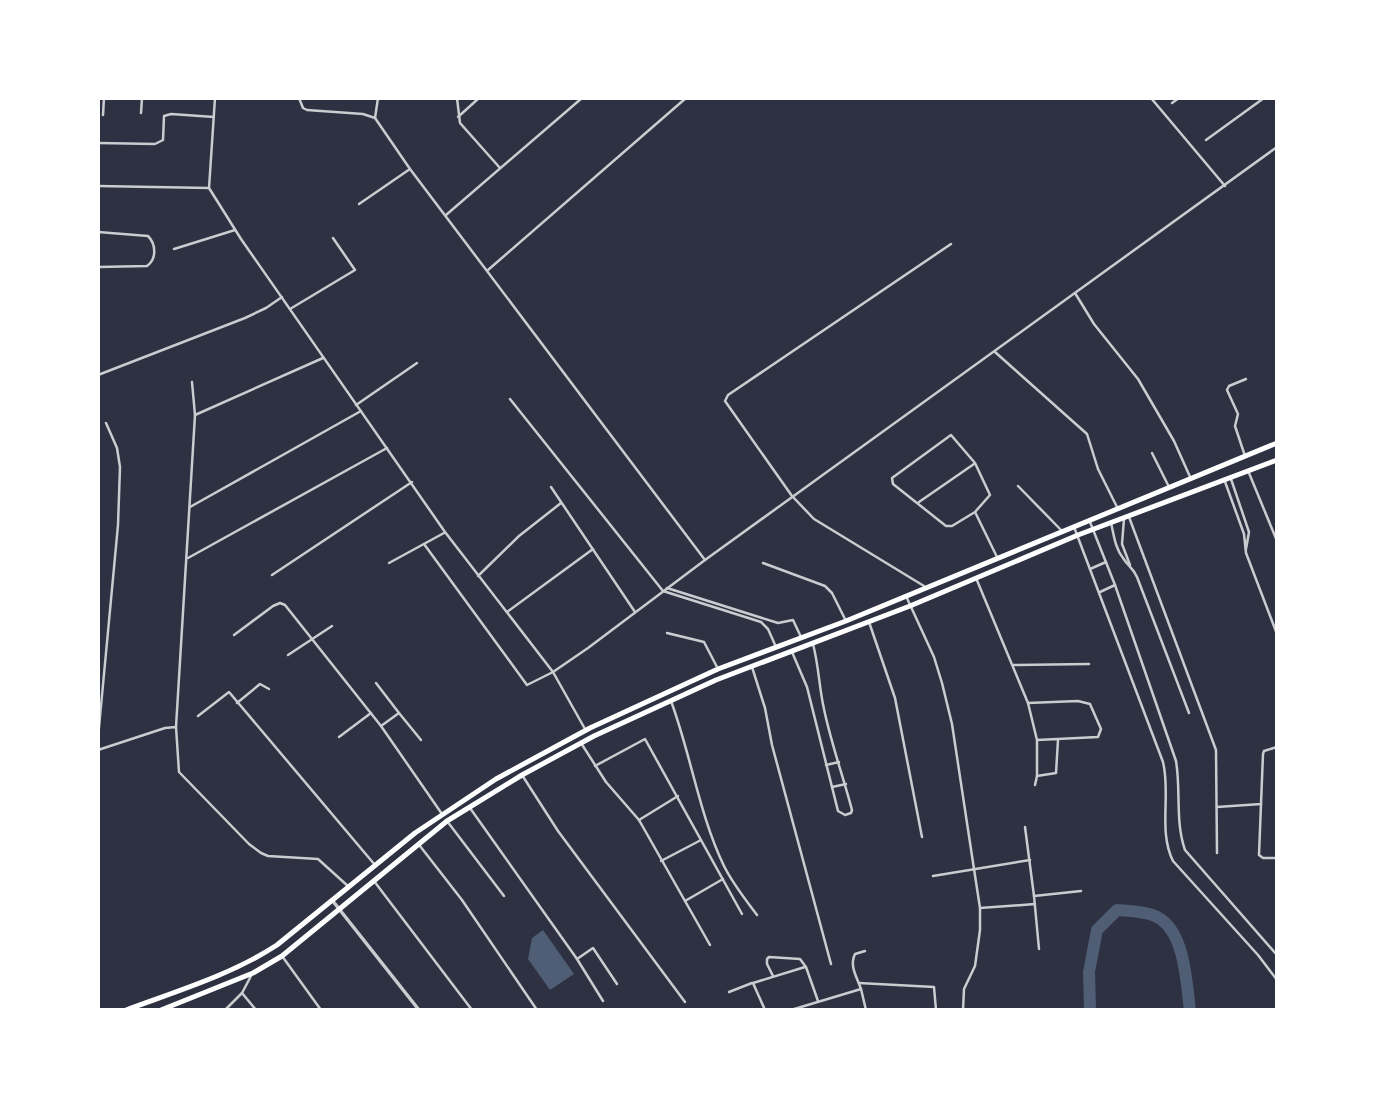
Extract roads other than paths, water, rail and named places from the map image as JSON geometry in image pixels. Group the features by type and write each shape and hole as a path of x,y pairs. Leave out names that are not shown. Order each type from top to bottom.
{"highway":[{"path":"125,1010 222,974 277,945 442,814 496,779 588,729 718,669 846,621 1277,443"},
{"path":"161,1010 253,973 282,957 447,821 522,775 594,736 752,667 910,606 1078,535 1277,461"},
{"path":"588,729 594,736"}],"street":[{"path":"103,115 104,98"},
{"path":"141,113 142,98"},
{"path":"215,98 209,188 356,405 445,532 553,672 588,729"},
{"path":"299,98 303,108 307,110 363,114 374,118 705,560"},
{"path":"374,118 378,98"},
{"path":"457,98 460,123 500,168"},
{"path":"458,117 479,98"},
{"path":"446,215 582,98"},
{"path":"487,271 686,98"},
{"path":"1152,98 1225,187"},
{"path":"1172,103 1179,98"},
{"path":"1206,140 1264,98"},
{"path":"98,143 155,144 163,140 164,116 171,114 214,117"},
{"path":"424,544 526,684 553,672 792,496 1277,148"},
{"path":"359,204 410,169"},
{"path":"98,186 209,188"},
{"path":"174,249 235,230"},
{"path":"98,232 148,236 155,251 153,260 147,266 98,267"},
{"path":"290,309 355,270 333,238"},
{"path":"925,587 814,519 792,496 726,402 727,397 951,244"},
{"path":"1075,293 1094,324 1138,379 1174,441 1191,479"},
{"path":"98,375 245,318 282,298"},
{"path":"995,352 1087,434 1098,469 1118,510"},
{"path":"195,415 323,357"},
{"path":"356,405 417,362"},
{"path":"1245,456 1235,426 1238,414 1227,390 1229,386 1246,379"},
{"path":"192,382 195,415 176,727 179,772 261,853 268,856 318,859 349,887"},
{"path":"510,399 663,591 761,622 768,629 775,647"},
{"path":"189,507 361,411"},
{"path":"98,738 118,524 120,467 117,448 106,423"},
{"path":"947,435 954,437 975,463 990,496 975,512 948,526 919,502 893,484 892,478 947,435"},
{"path":"186,558 387,448"},
{"path":"1152,453 1169,487"},
{"path":"919,502 975,463"},
{"path":"1248,471 1277,541"},
{"path":"1227,478 1249,532 1246,553 1277,634"},
{"path":"272,575 412,482"},
{"path":"1018,486 1063,531"},
{"path":"551,487 635,612"},
{"path":"478,576 519,536 561,503"},
{"path":"975,512 997,557"},
{"path":"1126,518 1122,544 1138,577 1189,713"},
{"path":"1126,518 1216,750 1217,853"},
{"path":"1089,521 1115,584 1176,761 1180,780 1181,833 1185,850 1277,955"},
{"path":"1111,523 1118,550 1130,565"},
{"path":"1074,527 1163,762 1169,853 1173,861 1258,955 1277,980"},
{"path":"389,564 445,532"},
{"path":"507,612 593,549"},
{"path":"1090,569 1106,562"},
{"path":"763,563 825,586 832,593 846,621"},
{"path":"976,578 1028,703 1037,740 1035,785"},
{"path":"1100,592 1115,584"},
{"path":"667,588 780,624 793,620 801,638"},
{"path":"905,595 934,657 952,724 980,908 975,966 964,989 963,1010"},
{"path":"234,635 264,612 280,603 285,605 381,726 442,814"},
{"path":"869,622 895,698 922,837"},
{"path":"288,655 332,626"},
{"path":"667,633 704,642 718,669"},
{"path":"792,652 807,687 838,810 845,815 852,811 825,715 818,684 820,672 813,645"},
{"path":"1013,665 1089,664"},
{"path":"752,667 831,964"},
{"path":"376,683 421,740"},
{"path":"237,703 260,684 269,689"},
{"path":"807,687 818,684"},
{"path":"198,716 229,692 375,865"},
{"path":"671,701 683,733 715,846 731,880 757,915"},
{"path":"1028,703 1078,701 1090,704 1101,729 1100,735 1095,738 1037,740"},
{"path":"339,737 371,713"},
{"path":"381,726 399,713"},
{"path":"815,718 825,715"},
{"path":"98,750 165,728 176,727"},
{"path":"821,741 831,737"},
{"path":"595,766 645,739 742,914"},
{"path":"1037,776 1057,772 1058,740"},
{"path":"581,743 595,766 639,820 710,945"},
{"path":"1277,747 1264,751 1263,754 1259,855 1263,858 1277,858"},
{"path":"826,765 838,762"},
{"path":"522,775 558,831 685,1002"},
{"path":"832,787 845,784"},
{"path":"639,820 678,796"},
{"path":"1217,807 1261,804"},
{"path":"470,808 577,959 603,1001"},
{"path":"447,821 504,896"},
{"path":"1025,827 1039,949"},
{"path":"661,861 701,840"},
{"path":"418,843 462,900 537,1010"},
{"path":"933,876 1030,860"},
{"path":"685,901 723,879"},
{"path":"374,881 472,1010"},
{"path":"1034,896 1081,891"},
{"path":"332,900 419,1010"},
{"path":"980,908 1035,904"},
{"path":"577,959 593,948 617,984"},
{"path":"866,951 855,954 852,961 866,1010"},
{"path":"282,957 321,1010"},
{"path":"773,976 766,961 769,957 798,958 806,967 818,1001"},
{"path":"729,992 806,967"},
{"path":"225,1010 242,993 253,973"},
{"path":"753,983 765,1010"},
{"path":"859,983 934,986 936,1010"},
{"path":"791,1010 861,989"},
{"path":"242,993 256,1010"}],"water":[{"path":"543,930 574,974 550,990 528,959 532,938"}],"waterway":[{"path":"1090,1010 1089,972 1097,930 1117,910 1155,916 1173,932 1182,957 1190,1010"}]}
